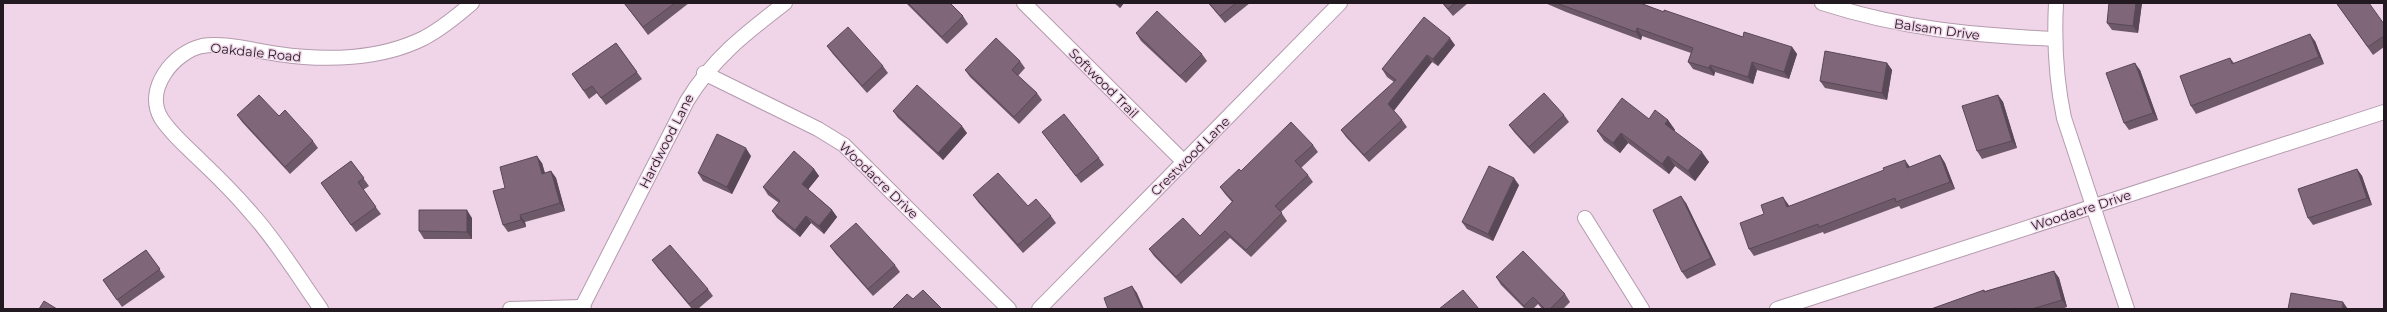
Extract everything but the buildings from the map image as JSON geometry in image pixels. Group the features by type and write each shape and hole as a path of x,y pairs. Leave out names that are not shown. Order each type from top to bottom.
{"street":[{"name":"Oakdale Road","path":"321,309 254,216 174,135 161,117 157,107 157,93 162,77 172,63 187,52 202,46 216,46 300,58 326,59 392,50 423,38 449,22 472,3"},
{"name":"Hardwood Lane","path":"583,308 686,101 704,73 737,40 785,3"},
{"name":"Softwood Trail","path":"1024,3 1184,162"},
{"name":"Crestwood Lane","path":"1039,309 1340,3"},
{"name":"Balsam Drive","path":"1822,3 1873,18 1927,29 1978,35 2055,39"},
{"path":"2056,3 2055,39 2060,98 2071,140 2126,309"},
{"name":"Woodacre Drive","path":"704,73 818,129 844,145 1009,309"},
{"name":"Woodacre Drive","path":"1777,309 2384,112"},
{"path":"1585,218 1642,309"},
{"path":"510,309 583,308"}]}
